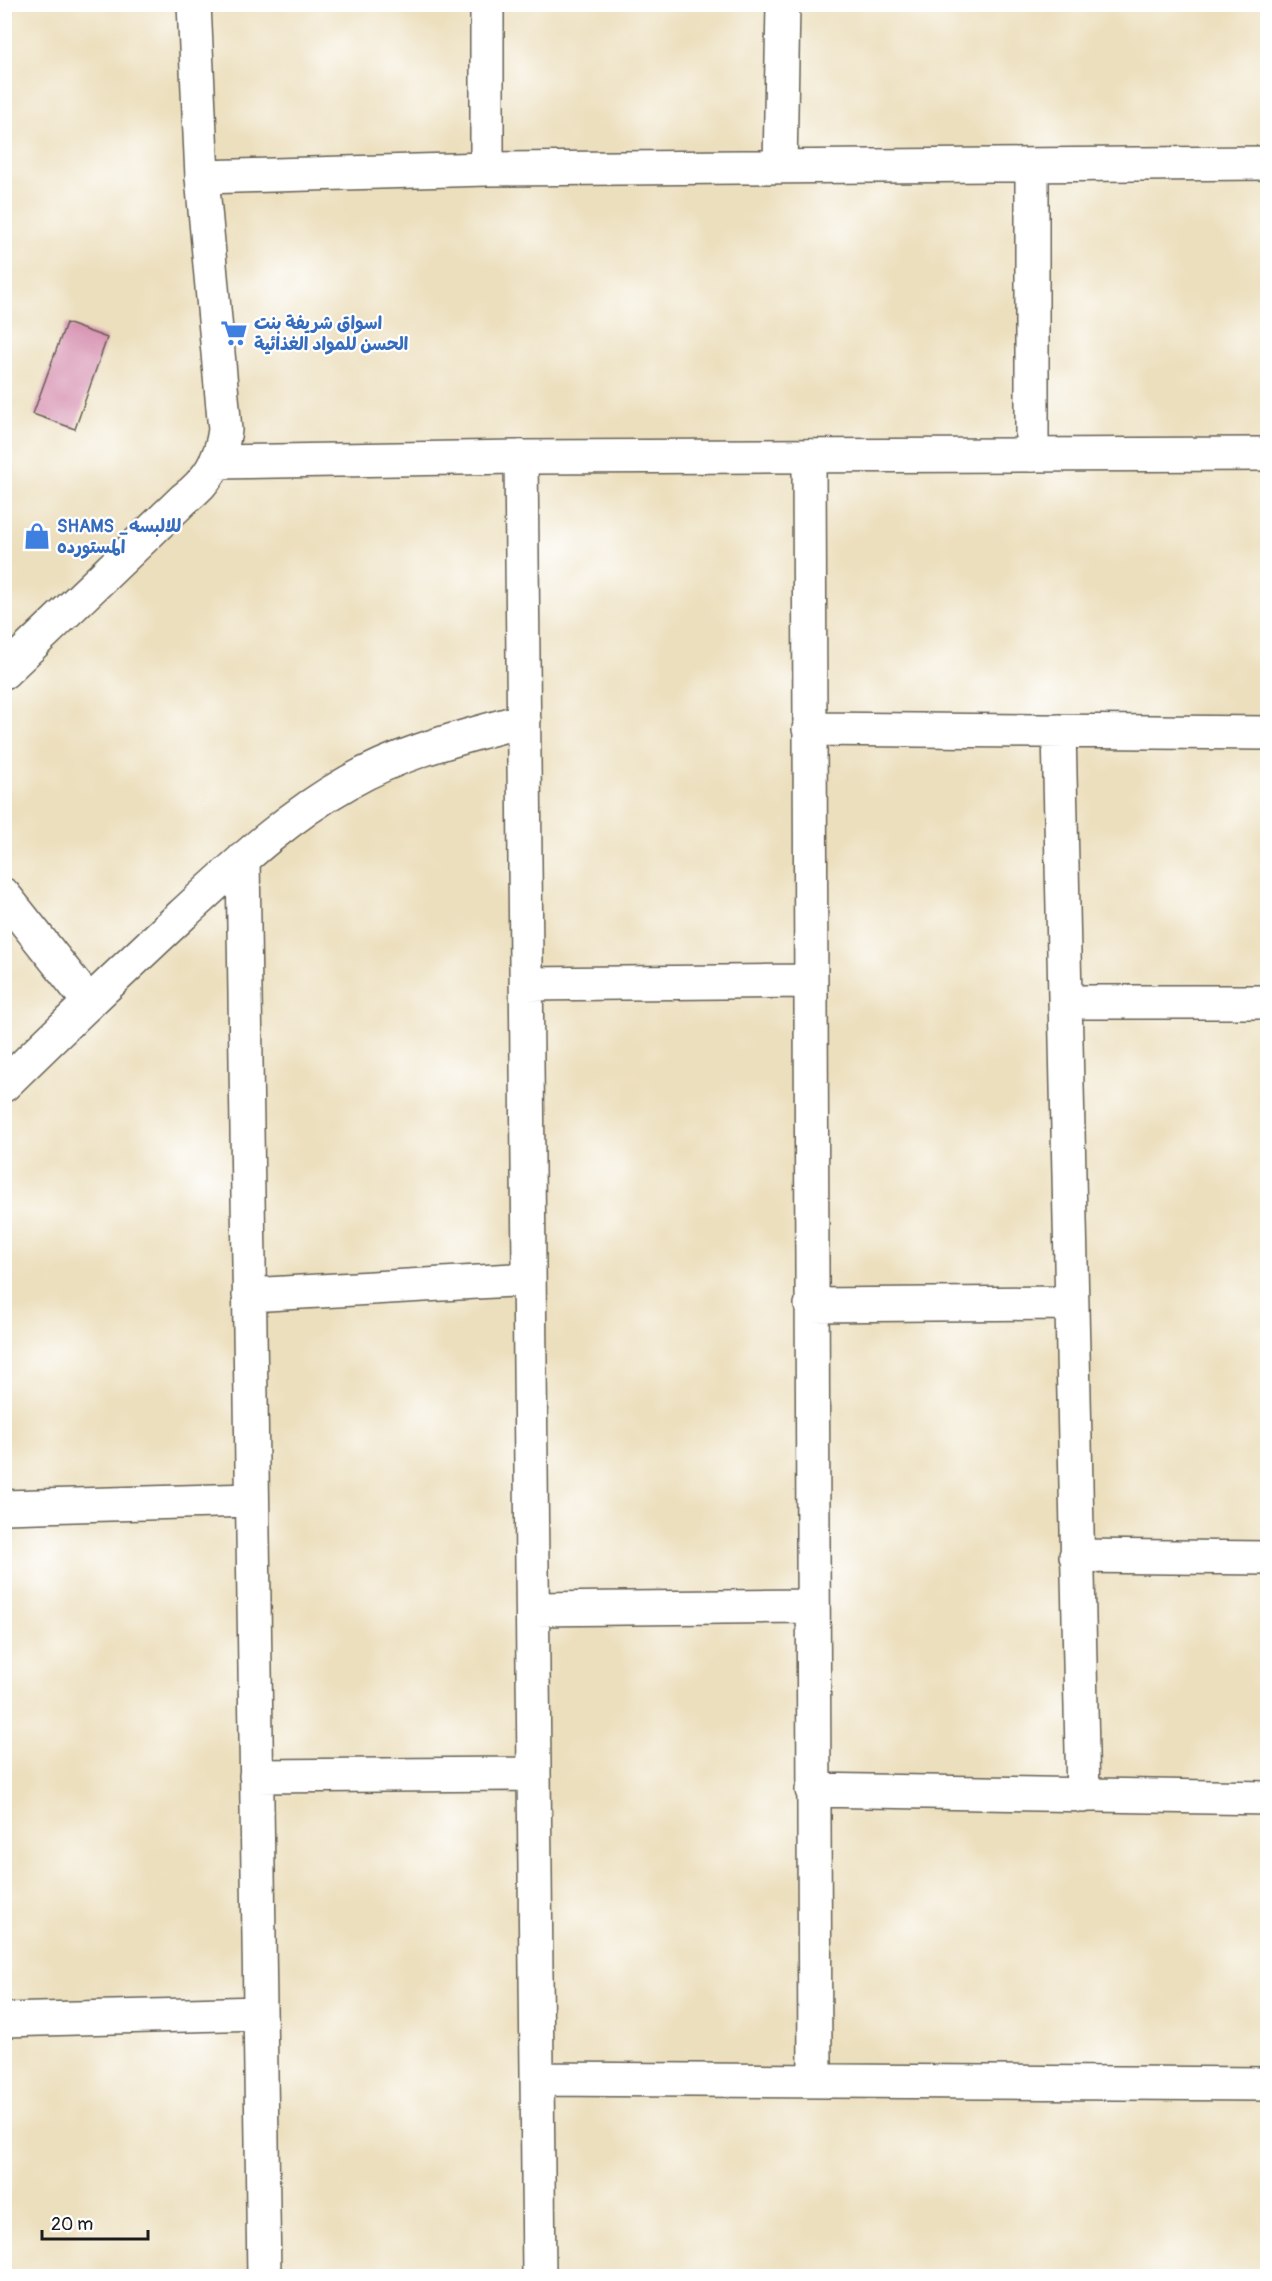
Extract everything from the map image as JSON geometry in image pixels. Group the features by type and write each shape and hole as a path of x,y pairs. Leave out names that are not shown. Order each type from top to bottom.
{"street":[{"path":"4,672 209,477 223,447 225,430 202,177 194,4"},
{"path":"487,4 487,169"},
{"path":"780,167 783,4"},
{"path":"202,177 487,169 1268,163"},
{"path":"1032,165 1032,455"},
{"path":"217,462 521,457 1268,454"},
{"path":"809,456 812,1305 810,1606 815,2081"},
{"path":"521,457 539,2277"},
{"path":"4,1085 88,1002 243,859 294,816 348,782 406,754 524,720"},
{"path":"809,729 1268,733"},
{"path":"1059,731 1083,1796"},
{"path":"243,859 264,2277"},
{"path":"4,895 88,1002"},
{"path":"526,984 811,981"},
{"path":"1065,1002 1268,1002"},
{"path":"249,1294 529,1279"},
{"path":"812,1305 1071,1303"},
{"path":"4,1507 252,1500"},
{"path":"1076,1556 1268,1558"},
{"path":"532,1609 810,1606"},
{"path":"256,1776 534,1774"},
{"path":"812,1790 1268,1798"},
{"path":"4,2020 260,2013"},
{"path":"537,2079 1268,2085"}],"building":[{"path":"66,323 107,338 75,429 33,414"}],"place":[{"name":"اسواق شريفة بنت الحسن للمواد الغذائية","path":"234,333"},
{"name":"SHAMS _للالبسه المستورده","path":"37,536"}]}
